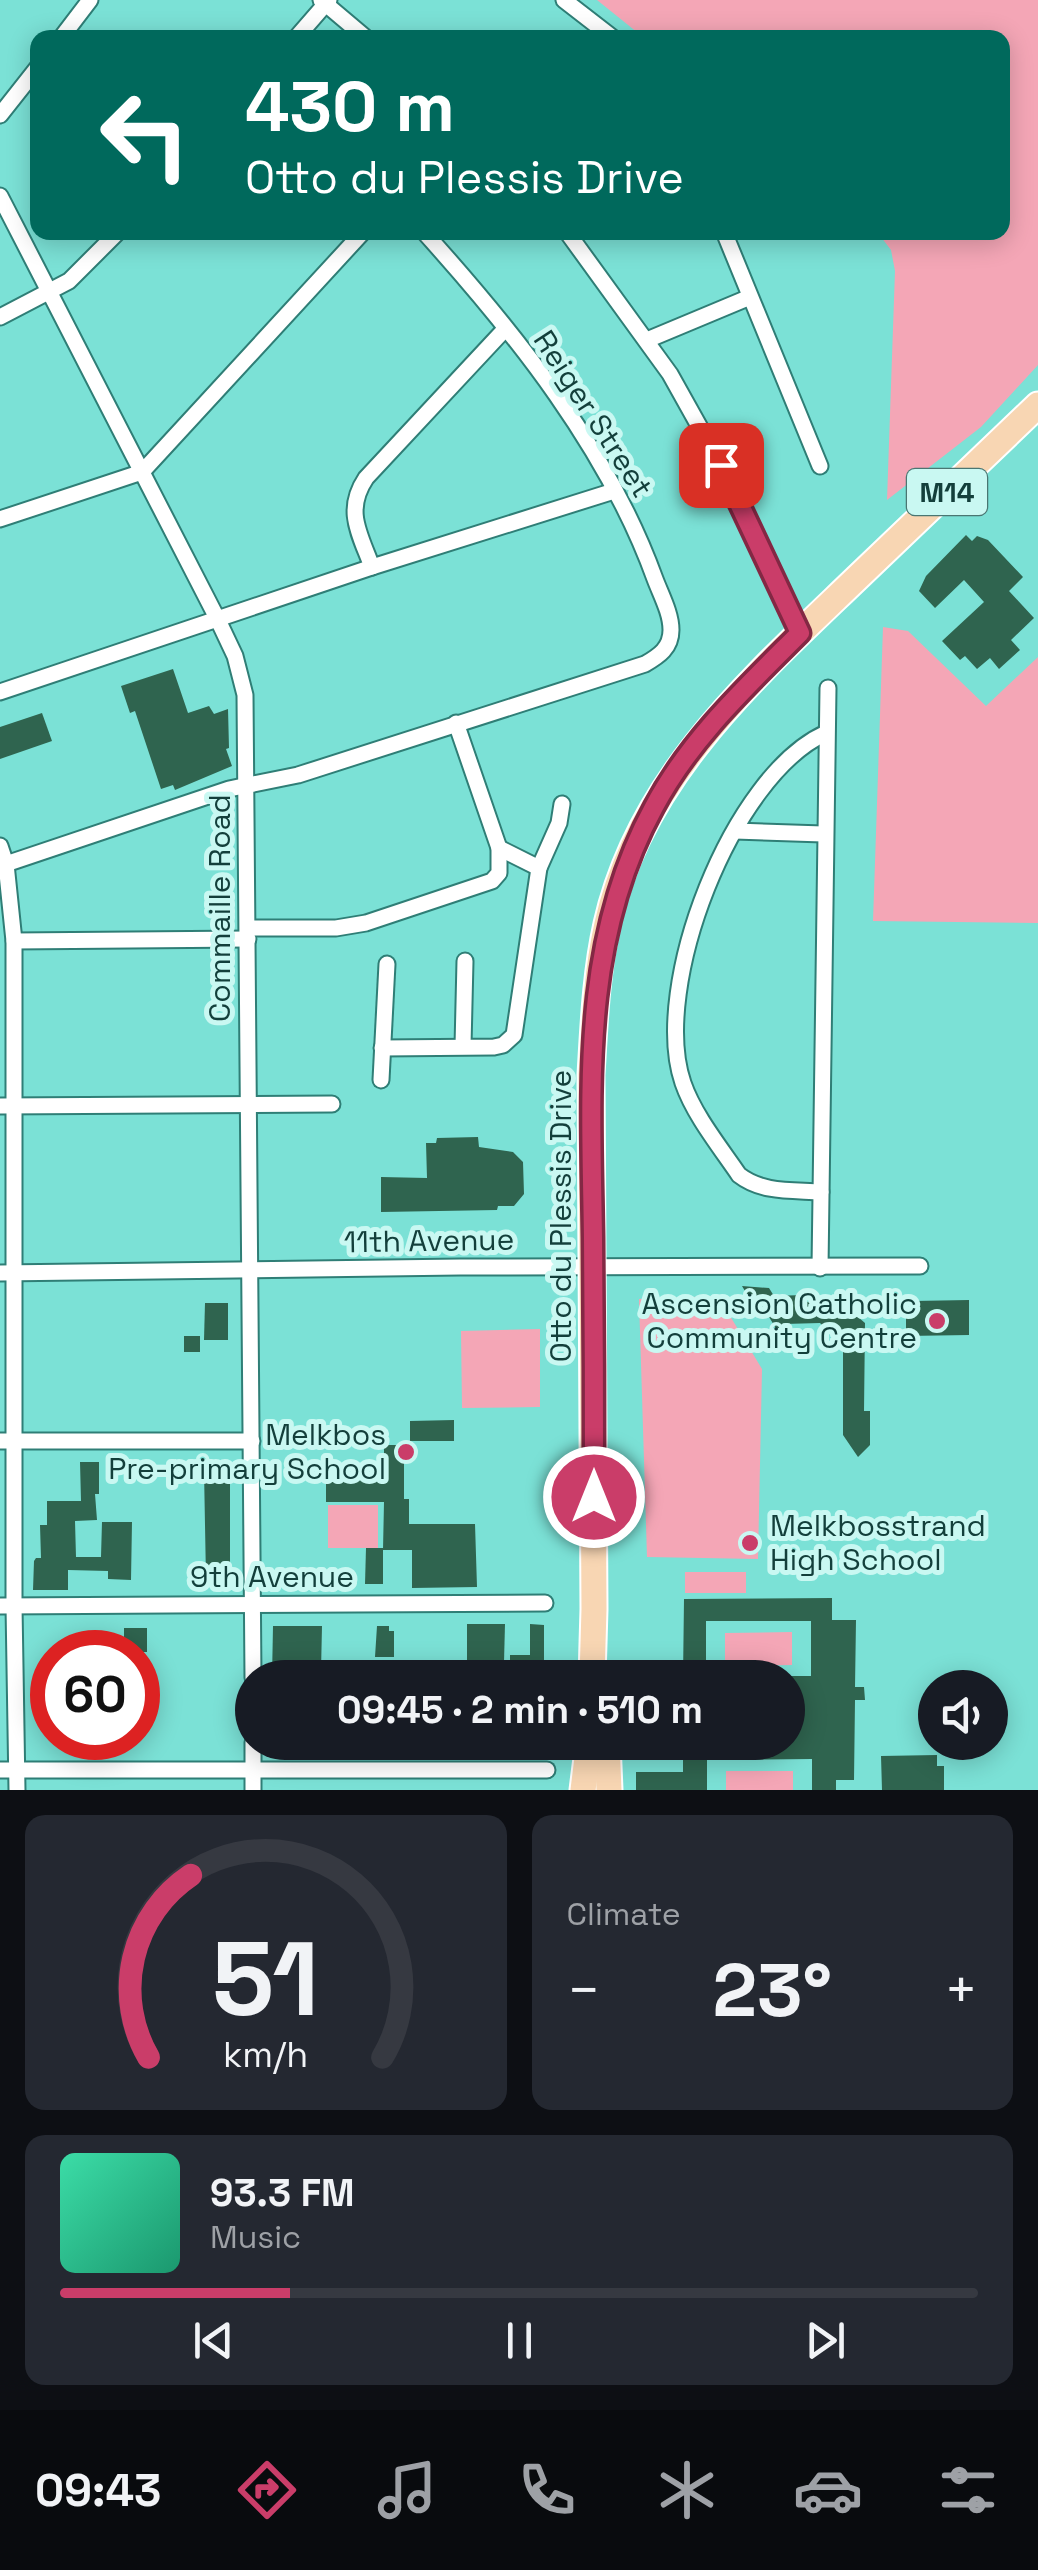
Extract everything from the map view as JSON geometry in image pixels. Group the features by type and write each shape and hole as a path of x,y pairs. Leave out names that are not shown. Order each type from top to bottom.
{"main road":[{"name":"M14","path":"800,633 1038,405"},
{"name":"Otto du Plessis Drive","path":"593,1660 591,1075 596,998 608,922 634,847 678,767 731,702 800,633"},
{"name":"Otto du Plessis Drive","path":"594,1609 599,1660"},
{"path":"583,1790 587,1760"},
{"path":"608,1760 609,1790"}],"street":[{"path":"67,30 90,0"},
{"path":"564,0 603,30"},
{"path":"302,30 325,1 357,30"},
{"path":"0,115 30,77"},
{"name":"Commaille Road","path":"0,196 218,620 235,656 245,695 253,1660"},
{"path":"0,317 83,270 111,240"},
{"path":"0,519 142,472 356,240"},
{"name":"Reiger Street","path":"431,240 505,329 584,439 645,552 672,633 667,648 645,664 456,723"},
{"path":"573,240 670,374 736,494 800,633"},
{"path":"727,240 820,466"},
{"path":"647,340 750,297"},
{"path":"372,568 356,524 356,493 505,329"},
{"path":"0,692 614,490"},
{"path":"820,1268 828,688"},
{"path":"3,865 229,789 298,774 456,723 499,848 499,873 481,888 366,923 248,934 14,941"},
{"path":"821,1192 750,1184 729,1160 683,1082 677,1040 688,943 702,899 735,831 763,786 804,746 826,733"},
{"path":"382,1048 503,1045 514,1035 540,868 559,823 562,804"},
{"path":"735,831 824,834"},
{"path":"0,846 14,941 7,1106 7,1606 17,1790"},
{"path":"499,848 540,868"},
{"path":"463,1046 465,962"},
{"path":"381,1080 386,964"},
{"path":"7,1106 332,1104"},
{"name":"11th Avenue","path":"7,1274 920,1266"},
{"path":"7,1441 252,1441"},
{"name":"9th Avenue","path":"7,1606 545,1603"},
{"path":"254,1760 254,1790"},
{"path":"0,1770 547,1770"}],"shaded area":[{"path":"597,0 1038,0 1038,365 981,427 887,500 895,271 891,250 883,240 1010,240 1010,30 634,30"},
{"path":"883,627 908,631 986,706 1038,657 1038,923 873,921"},
{"path":"718,1296 762,1369 758,1559 647,1557 639,1299"},
{"path":"540,1329 540,1407 462,1408 461,1331"},
{"path":"328,1505 378,1505 378,1548 328,1548"},
{"path":"685,1572 746,1572 746,1593 685,1593"},
{"path":"792,1632 792,1660 725,1660 725,1633"},
{"path":"726,1771 793,1771 793,1790 726,1790"}],"building":[{"path":"966,535 972,541 977,536 988,540 1023,577 1009,591 1034,618 1011,640 1020,650 999,669 990,658 977,669 965,656 960,660 942,641 984,602 964,580 935,608 919,591 926,576"},
{"path":"173,669 188,713 209,706 214,714 228,709 226,749 232,766 175,790 173,785 161,789 135,711 130,713 121,686"},
{"path":"42,713 52,741 0,759 0,727"},
{"path":"478,1137 479,1147 513,1152 523,1162 524,1194 514,1206 498,1206 497,1210 381,1212 381,1177 427,1178 426,1143 436,1143 437,1138"},
{"path":"742,1286 769,1288 774,1296 803,1295 803,1302 843,1301 849,1308 855,1302 864,1311 858,1317 865,1323 864,1411 870,1411 870,1445 858,1457 843,1435 843,1346 820,1323 784,1324 777,1330 758,1299 752,1303"},
{"name":"Ascension Catholic Community Centre","path":"969,1300 969,1335 906,1336 906,1307 913,1307 913,1301"},
{"path":"205,1303 228,1303 228,1340 204,1340"},
{"path":"184,1336 200,1336 200,1352 184,1352"},
{"path":"454,1420 454,1441 410,1441 410,1421"},
{"path":"384,1445 404,1445 404,1499 409,1499 409,1524 475,1524 477,1587 412,1588 412,1550 383,1550 384,1502 326,1502 326,1476 384,1476"},
{"path":"80,1462 99,1462 99,1494 95,1494 97,1520 75,1521 76,1557 101,1557 102,1522 132,1522 131,1580 108,1579 108,1571 68,1570 68,1590 33,1590 34,1561 41,1558 40,1525 47,1525 47,1501 81,1501"},
{"path":"212,1462 230,1462 227,1582 206,1579 204,1470 212,1470"},
{"path":"366,1548 383,1548 383,1584 365,1584"},
{"path":"832,1598 832,1620 856,1620 855,1687 864,1687 865,1700 855,1700 854,1780 836,1780 836,1790 812,1790 812,1759 805,1759 805,1676 811,1676 811,1621 706,1621 706,1660 683,1660 684,1599"},
{"path":"467,1624 505,1624 504,1660 467,1660"},
{"path":"530,1624 544,1625 544,1660 510,1660 510,1655 530,1655"},
{"path":"273,1626 322,1626 321,1660 272,1660"},
{"path":"377,1626 389,1626 389,1631 394,1631 394,1657 375,1657"},
{"path":"918,1755 918,1760 937,1760 937,1766 944,1766 944,1790 882,1790 881,1756"},
{"path":"683,1760 707,1760 707,1790 636,1790 636,1772 683,1772"}],"place":[{"name":"Ascension Catholic Community Centre","path":"937,1321"},
{"name":"Melkbos Pre-primary School","path":"406,1452"},
{"name":"Melkbosstrand High School","path":"750,1543"}],"route":[{"path":"594,1497 591,1075 596,998 608,922 634,847 678,767 731,702 800,633 721,465"}]}
